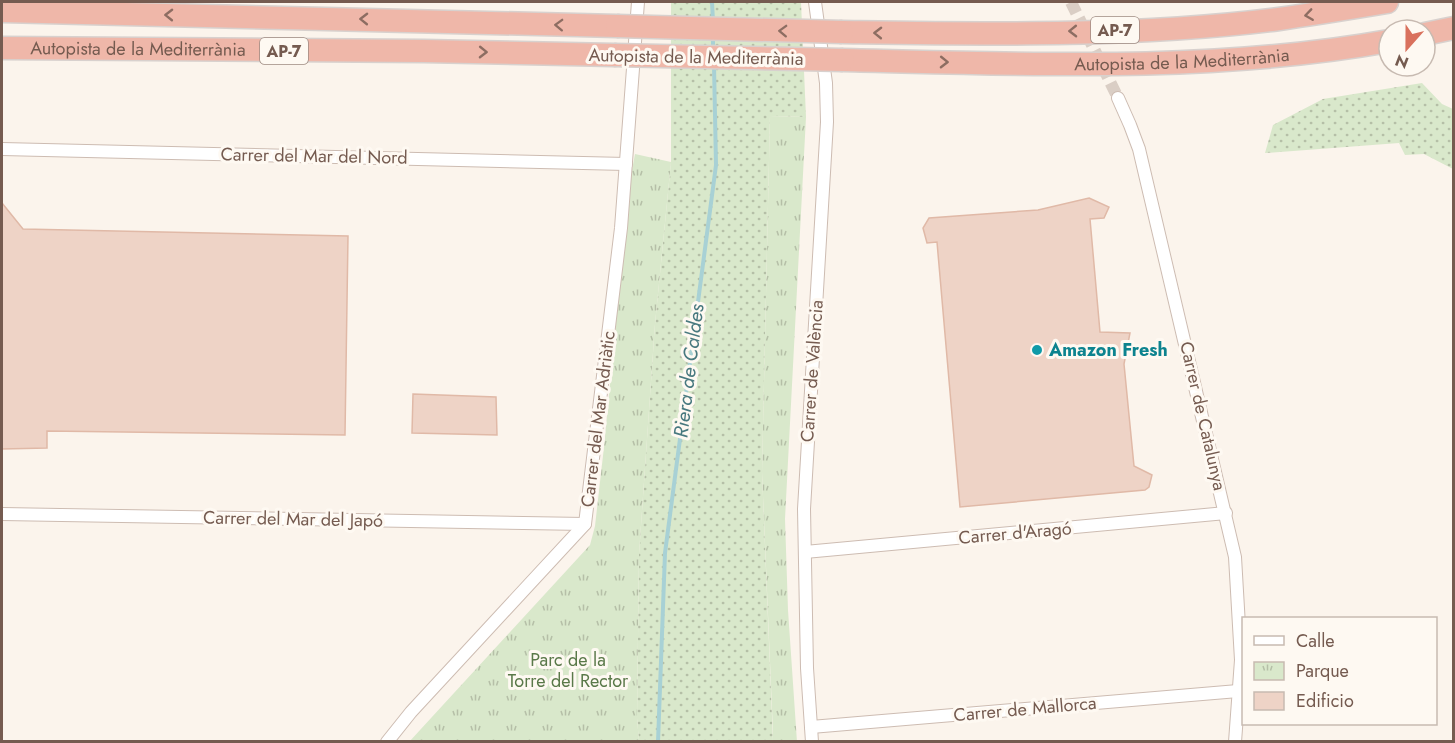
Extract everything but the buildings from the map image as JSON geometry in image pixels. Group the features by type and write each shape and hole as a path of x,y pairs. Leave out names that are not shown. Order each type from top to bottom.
{"highway":[{"name":"Autopista de la Mediterrània","path":"2,11 842,32 997,33 1164,28 1277,19 1387,2"},
{"path":"1437,32 1454,28"},
{"name":"Autopista de la Mediterrània","path":"2,48 144,51 424,51 1044,63 1220,60 1293,56 1377,43"},
{"path":"2,63 144,51"}],"street":[{"name":"Carrer del Mar Adriàtic","path":"387,741 411,712 585,524 621,228 638,2"},
{"name":"Carrer de València","path":"812,741 807,668 804,509 826,147 826,83 815,2"},
{"name":"Carrer de Catalunya","path":"1118,98 1139,149 1235,557 1241,660 1235,741"},
{"name":"Carrer del Mar del Nord","path":"2,149 626,164"},
{"name":"Carrer d'Aragó","path":"805,552 1226,513"},
{"name":"Carrer del Mar del Japó","path":"2,514 585,524"},
{"name":"Carrer de Mallorca","path":"811,727 1238,690"}],"green space":[{"path":"671,2 801,2 806,117 770,116 762,472 773,741 639,742 637,718 639,554 655,324 671,162"},
{"path":"1422,83 1442,104 1453,109 1453,169 1424,154 1405,155 1399,143 1265,153 1273,125 1323,99"},
{"path":"770,116 806,117 785,519 788,610 797,742 773,741 762,472"},
{"name":"Parc de la Torre del Rector","path":"635,154 671,162 655,324 639,554 637,718 639,741 409,742 590,545 595,526 629,186"}],"waterway":[{"name":"Riera de Caldes","path":"712,2 713,21"},
{"name":"Riera de Caldes","path":"713,35 713,51"},
{"name":"Riera de Caldes","path":"658,742 665,553 716,165 714,65"}],"tunnel":[{"path":"1071,2 1118,98"}],"place":[{"name":"Amazon Fresh","path":"1037,350"}]}
